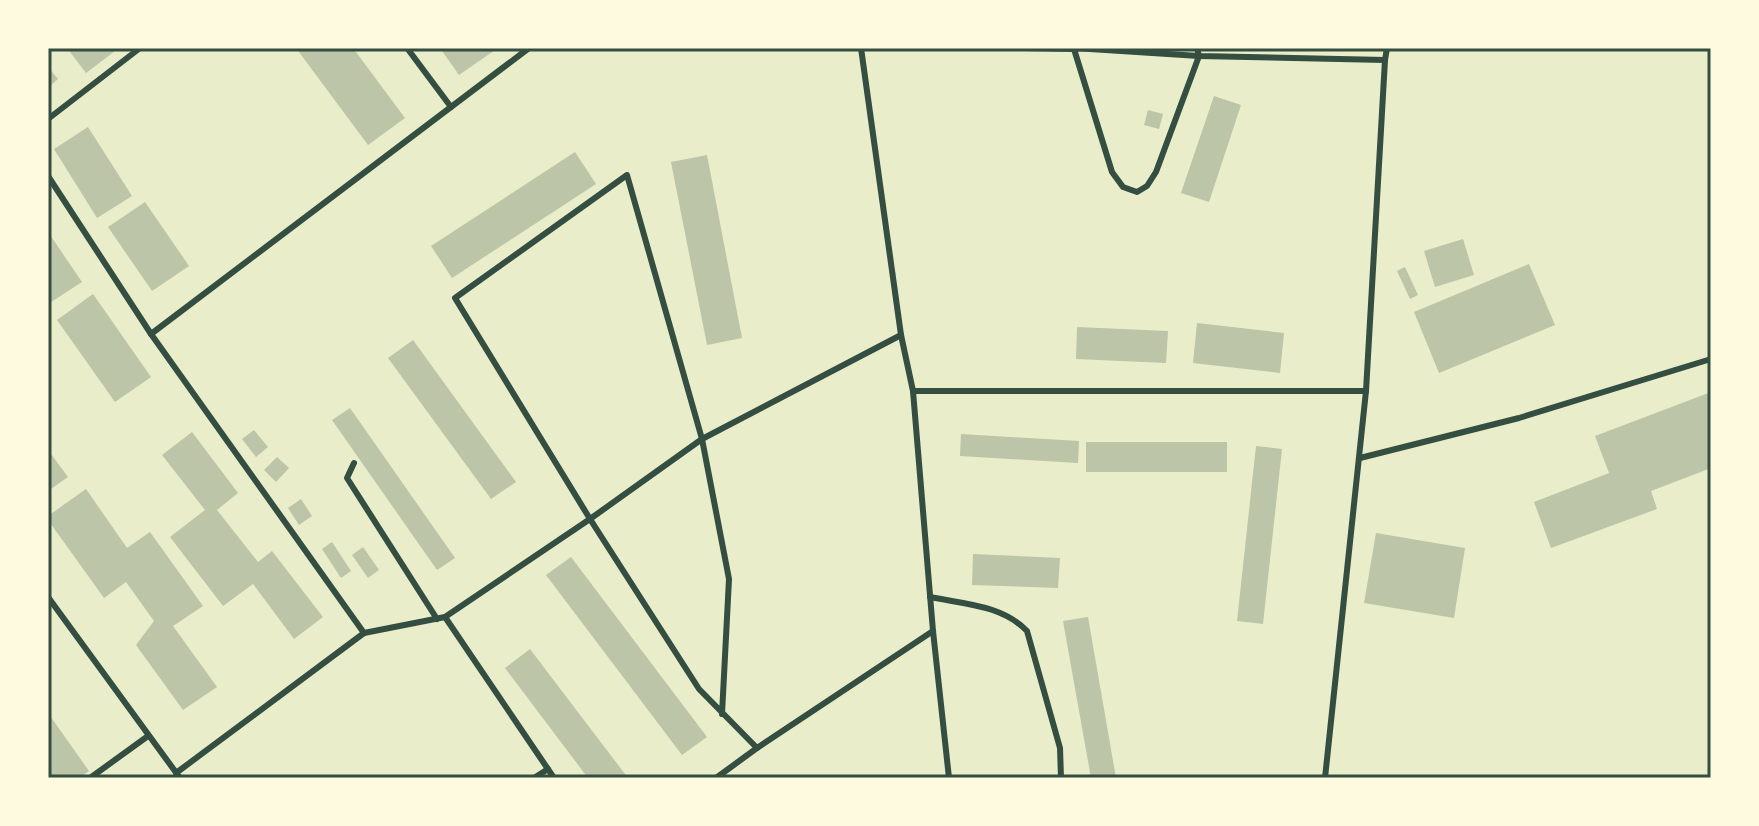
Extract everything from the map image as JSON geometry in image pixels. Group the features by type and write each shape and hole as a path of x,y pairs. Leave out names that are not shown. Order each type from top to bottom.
{"lane":[{"path":"48,119 140,48"},
{"path":"407,48 451,107"},
{"path":"151,334 529,48"},
{"path":"861,48 901,335 913,391 949,778"},
{"path":"1025,48 1385,60"},
{"path":"1074,49 1112,172 1123,187 1137,192 1147,186 1156,172 1199,56 1197,48"},
{"path":"1325,778 1366,391 1387,48"},
{"path":"722,714 729,579 702,439 627,175 455,298 590,519 699,689 722,714 757,748"},
{"path":"48,176 151,334 364,633"},
{"path":"48,597 178,776 364,633 441,618 590,519 702,439 901,335"},
{"path":"1360,458 1519,418 1711,359"},
{"path":"913,391 1366,391"},
{"path":"354,463 347,478 554,778"},
{"path":"930,597 1003,612 1027,631 1060,748 1061,778"},
{"path":"716,778 933,631"},
{"path":"90,778 148,736"},
{"path":"534,778 548,769"}],"building":[{"path":"67,48 119,48 86,73"},
{"path":"296,48 353,48 405,118 368,145"},
{"path":"440,48 498,48 459,75"},
{"path":"48,67 58,79 48,88"},
{"path":"1214,96 1241,105 1209,202 1181,193"},
{"path":"1148,110 1163,114 1159,129 1144,125"},
{"path":"88,127 132,196 97,218 54,149"},
{"path":"575,152 596,184 452,278 431,246"},
{"path":"707,155 742,338 707,345 671,162"},
{"path":"145,202 189,266 152,291 108,227"},
{"path":"48,232 82,282 48,304"},
{"path":"1463,239 1474,275 1435,287 1424,251"},
{"path":"1529,264 1555,325 1439,373 1414,312"},
{"path":"1405,267 1418,295 1410,299 1397,271"},
{"path":"93,294 151,377 115,402 57,320"},
{"path":"1197,323 1284,333 1280,373 1193,363"},
{"path":"1077,327 1168,331 1166,363 1076,359"},
{"path":"413,340 516,482 491,499 388,358"},
{"path":"1711,392 1711,468 1651,491 1657,509 1551,548 1534,502 1609,473 1595,436"},
{"path":"350,408 455,558 437,570 332,420"},
{"path":"254,430 268,447 256,457 242,439"},
{"path":"192,432 238,493 217,510 258,562 272,551 323,617 294,639 253,584 223,606 170,537 205,510 162,455"},
{"path":"961,434 1079,441 1078,463 960,456"},
{"path":"1086,442 1227,442 1227,472 1086,472"},
{"path":"1256,446 1282,449 1263,624 1237,621"},
{"path":"48,450 68,477 48,491"},
{"path":"277,457 289,468 276,482 264,470"},
{"path":"86,489 127,548 150,532 203,606 173,626 217,687 183,710 136,645 154,621 126,582 104,598 48,520 48,516"},
{"path":"301,499 312,516 299,525 288,508"},
{"path":"1376,533 1465,548 1454,618 1364,603"},
{"path":"332,542 351,571 341,578 322,549"},
{"path":"363,547 379,570 368,578 352,555"},
{"path":"973,554 1060,558 1058,588 972,585"},
{"path":"571,557 707,737 682,755 546,575"},
{"path":"1088,617 1116,778 1091,778 1063,621"},
{"path":"530,649 628,778 588,778 505,668"},
{"path":"48,713 89,771 79,778 48,778"}]}
